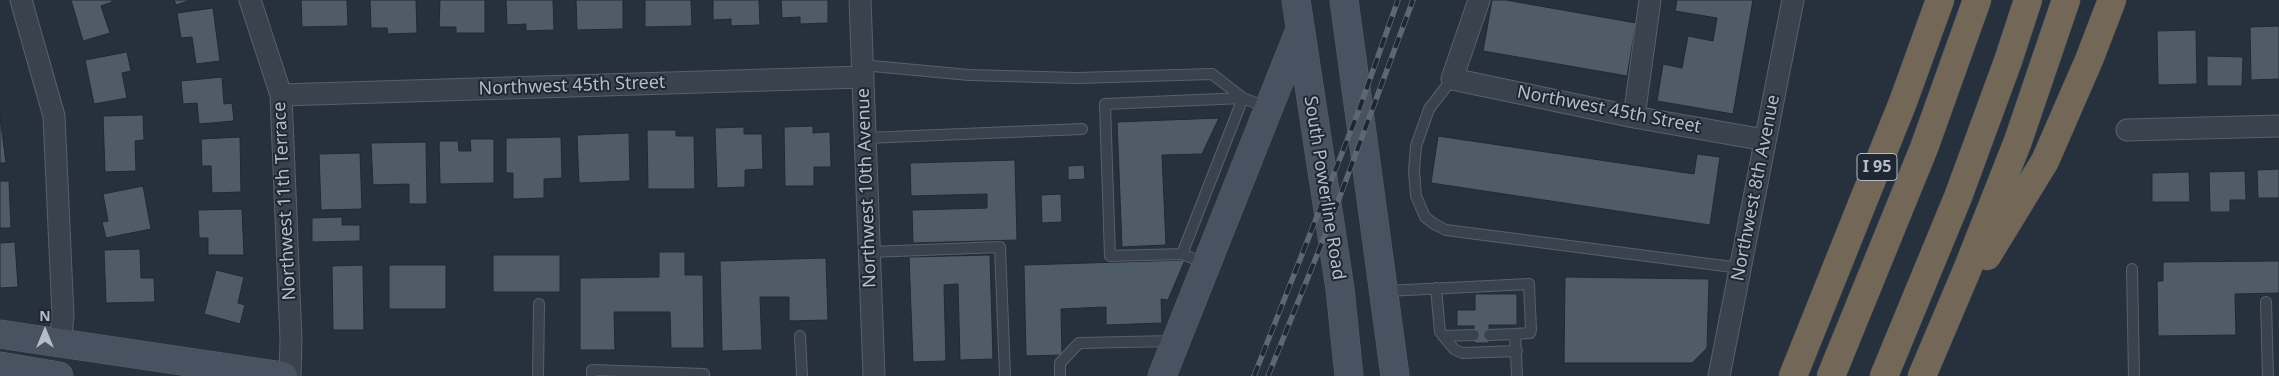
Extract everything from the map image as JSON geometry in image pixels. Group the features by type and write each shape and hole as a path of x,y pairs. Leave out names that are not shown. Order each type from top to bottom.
{"highway":[{"name":"I 95","path":"1793,376 1903,102 1940,0"},
{"path":"1831,376 1924,148 1978,0"},
{"path":"1884,376 1965,179 2028,0"},
{"path":"1922,376 2018,141 2066,0"},
{"path":"1942,330 2045,161 2083,75 2112,0"}],"main road":[{"name":"South Powerline Road","path":"1296,0 1326,193 1350,376"},
{"path":"1344,0 1395,376"},
{"path":"1162,376 1300,31"},
{"path":"0,334 283,376"},
{"path":"0,366 59,376"}],"street":[{"path":"21,0 54,116 63,316 60,344"},
{"name":"Northwest 11th Terrace","path":"250,0 281,95 291,340 290,376"},
{"name":"Northwest 10th Avenue","path":"860,0 867,138 874,376"},
{"path":"1452,80 1479,0"},
{"name":"Northwest 8th Avenue","path":"1719,376 1793,0"},
{"path":"1634,116 1646,1"},
{"name":"Northwest 45th Street","path":"281,95 863,71"},
{"name":"Northwest 45th Street","path":"1452,80 1765,140"},
{"path":"2127,130 2279,126"}],"lane":[{"path":"863,71 969,76 1077,78 1212,74 1243,98 1269,108"},
{"path":"1452,80 1429,109 1416,146 1414,170 1416,196 1425,216 1434,224 1446,230 1740,268"},
{"path":"1182,254 1243,98"},
{"path":"1207,264 1182,254 1110,256 1105,104 1243,98"},
{"path":"867,138 1082,130"},
{"path":"870,252 1000,247 1005,376"},
{"path":"2132,268 2134,376"},
{"path":"1384,291 1529,284 1530,333 1489,335"},
{"path":"1436,288 1440,332 1454,349 1462,353 1517,351"},
{"path":"2266,302 2268,376"},
{"path":"538,376 539,304"},
{"path":"1515,334 1517,376"},
{"path":"800,336 802,376"},
{"path":"1443,336 1474,336"},
{"path":"1060,376 1060,363 1079,343 1176,340"},
{"path":"592,376 592,370 704,374 704,376"}],"building":[{"path":"71,0 112,0 112,2 101,6 110,33 83,41"},
{"path":"174,0 191,0 176,5"},
{"path":"301,0 347,0 348,26 302,27"},
{"path":"370,0 416,0 417,33 388,34 387,28 371,28"},
{"path":"440,0 485,0 485,33 456,33 456,27 439,27"},
{"path":"506,0 553,0 554,30 526,31 526,24 507,25"},
{"path":"576,0 623,0 623,29 577,30"},
{"path":"645,0 691,0 692,26 645,27"},
{"path":"713,0 759,0 760,25 731,26 731,19 713,20"},
{"path":"781,0 828,0 828,23 800,24 800,17 782,18"},
{"path":"1492,0 1506,0 1636,23 1627,76 1483,51"},
{"path":"1677,0 1753,0 1733,114 1657,101 1663,64 1682,68 1688,36 1713,41 1717,18 1675,11"},
{"path":"213,8 220,61 196,64 192,37 181,38 177,13"},
{"path":"2279,26 2279,79 2251,80 2250,27"},
{"path":"2196,30 2197,84 2158,85 2157,31"},
{"path":"127,52 131,71 122,73 127,98 94,104 85,60"},
{"path":"2207,56 2243,57 2242,86 2207,86"},
{"path":"222,77 224,104 232,103 234,121 199,124 197,103 183,104 181,81"},
{"path":"143,115 144,140 135,141 136,171 105,172 103,116"},
{"path":"0,116 6,163 0,163"},
{"path":"1219,118 1202,154 1162,155 1166,245 1122,247 1117,122"},
{"path":"813,126 813,133 830,132 831,167 814,167 814,186 785,186 784,127"},
{"path":"744,127 744,134 762,134 763,169 745,170 745,187 717,188 715,128"},
{"path":"647,130 676,130 676,136 694,136 695,189 648,189"},
{"path":"629,133 630,181 579,183 577,135"},
{"path":"1438,136 1694,174 1697,154 1720,157 1710,225 1431,183"},
{"path":"240,137 241,192 212,193 211,166 202,166 201,139"},
{"path":"561,137 562,178 544,179 544,198 513,199 513,173 506,173 506,138"},
{"path":"470,139 494,139 494,183 440,184 439,141 458,141 459,151 471,151"},
{"path":"426,142 427,204 409,204 409,184 373,185 371,143"},
{"path":"360,153 362,209 321,210 319,154"},
{"path":"1015,160 1017,240 913,243 912,210 987,208 987,194 911,196 910,163"},
{"path":"1084,165 1085,179 1068,180 1068,166"},
{"path":"2279,169 2279,198 2258,198 2257,170"},
{"path":"2245,171 2246,200 2230,200 2230,212 2210,212 2209,172"},
{"path":"2189,172 2190,202 2152,202 2152,173"},
{"path":"0,181 9,181 11,228 0,228"},
{"path":"143,186 151,229 106,238 102,222 108,221 103,194"},
{"path":"1061,194 1062,222 1042,223 1041,195"},
{"path":"242,209 244,255 208,255 208,238 199,238 198,210"},
{"path":"342,217 342,225 360,225 360,241 312,242 312,218"},
{"path":"15,242 18,287 0,288 0,243"},
{"path":"140,249 141,278 154,278 155,302 106,303 104,250"},
{"path":"659,252 685,252 685,275 703,275 704,348 671,348 670,312 614,312 615,350 580,350 580,278 659,277"},
{"path":"493,255 560,255 560,292 493,292"},
{"path":"990,255 993,359 960,360 958,284 944,285 946,361 913,362 909,257"},
{"path":"826,258 828,320 789,321 789,297 760,297 762,350 722,351 720,261"},
{"path":"1185,260 1168,300 1161,299 1162,323 1106,325 1106,307 1061,309 1062,355 1026,356 1024,265"},
{"path":"2279,261 2279,293 2235,294 2236,335 2158,336 2157,281 2163,281 2163,262"},
{"path":"363,265 364,330 333,330 332,266"},
{"path":"389,265 446,265 446,309 389,309"},
{"path":"216,270 244,277 238,303 245,305 240,324 204,314"},
{"path":"1565,277 1709,279 1707,348 1692,363 1564,363"},
{"path":"1475,294 1517,294 1517,325 1489,325 1489,343 1474,343 1474,326 1457,326 1457,310 1475,310"}],"railway":[{"path":"1254,376 1359,110 1398,0"},
{"path":"1268,376 1330,223 1413,0"}]}
